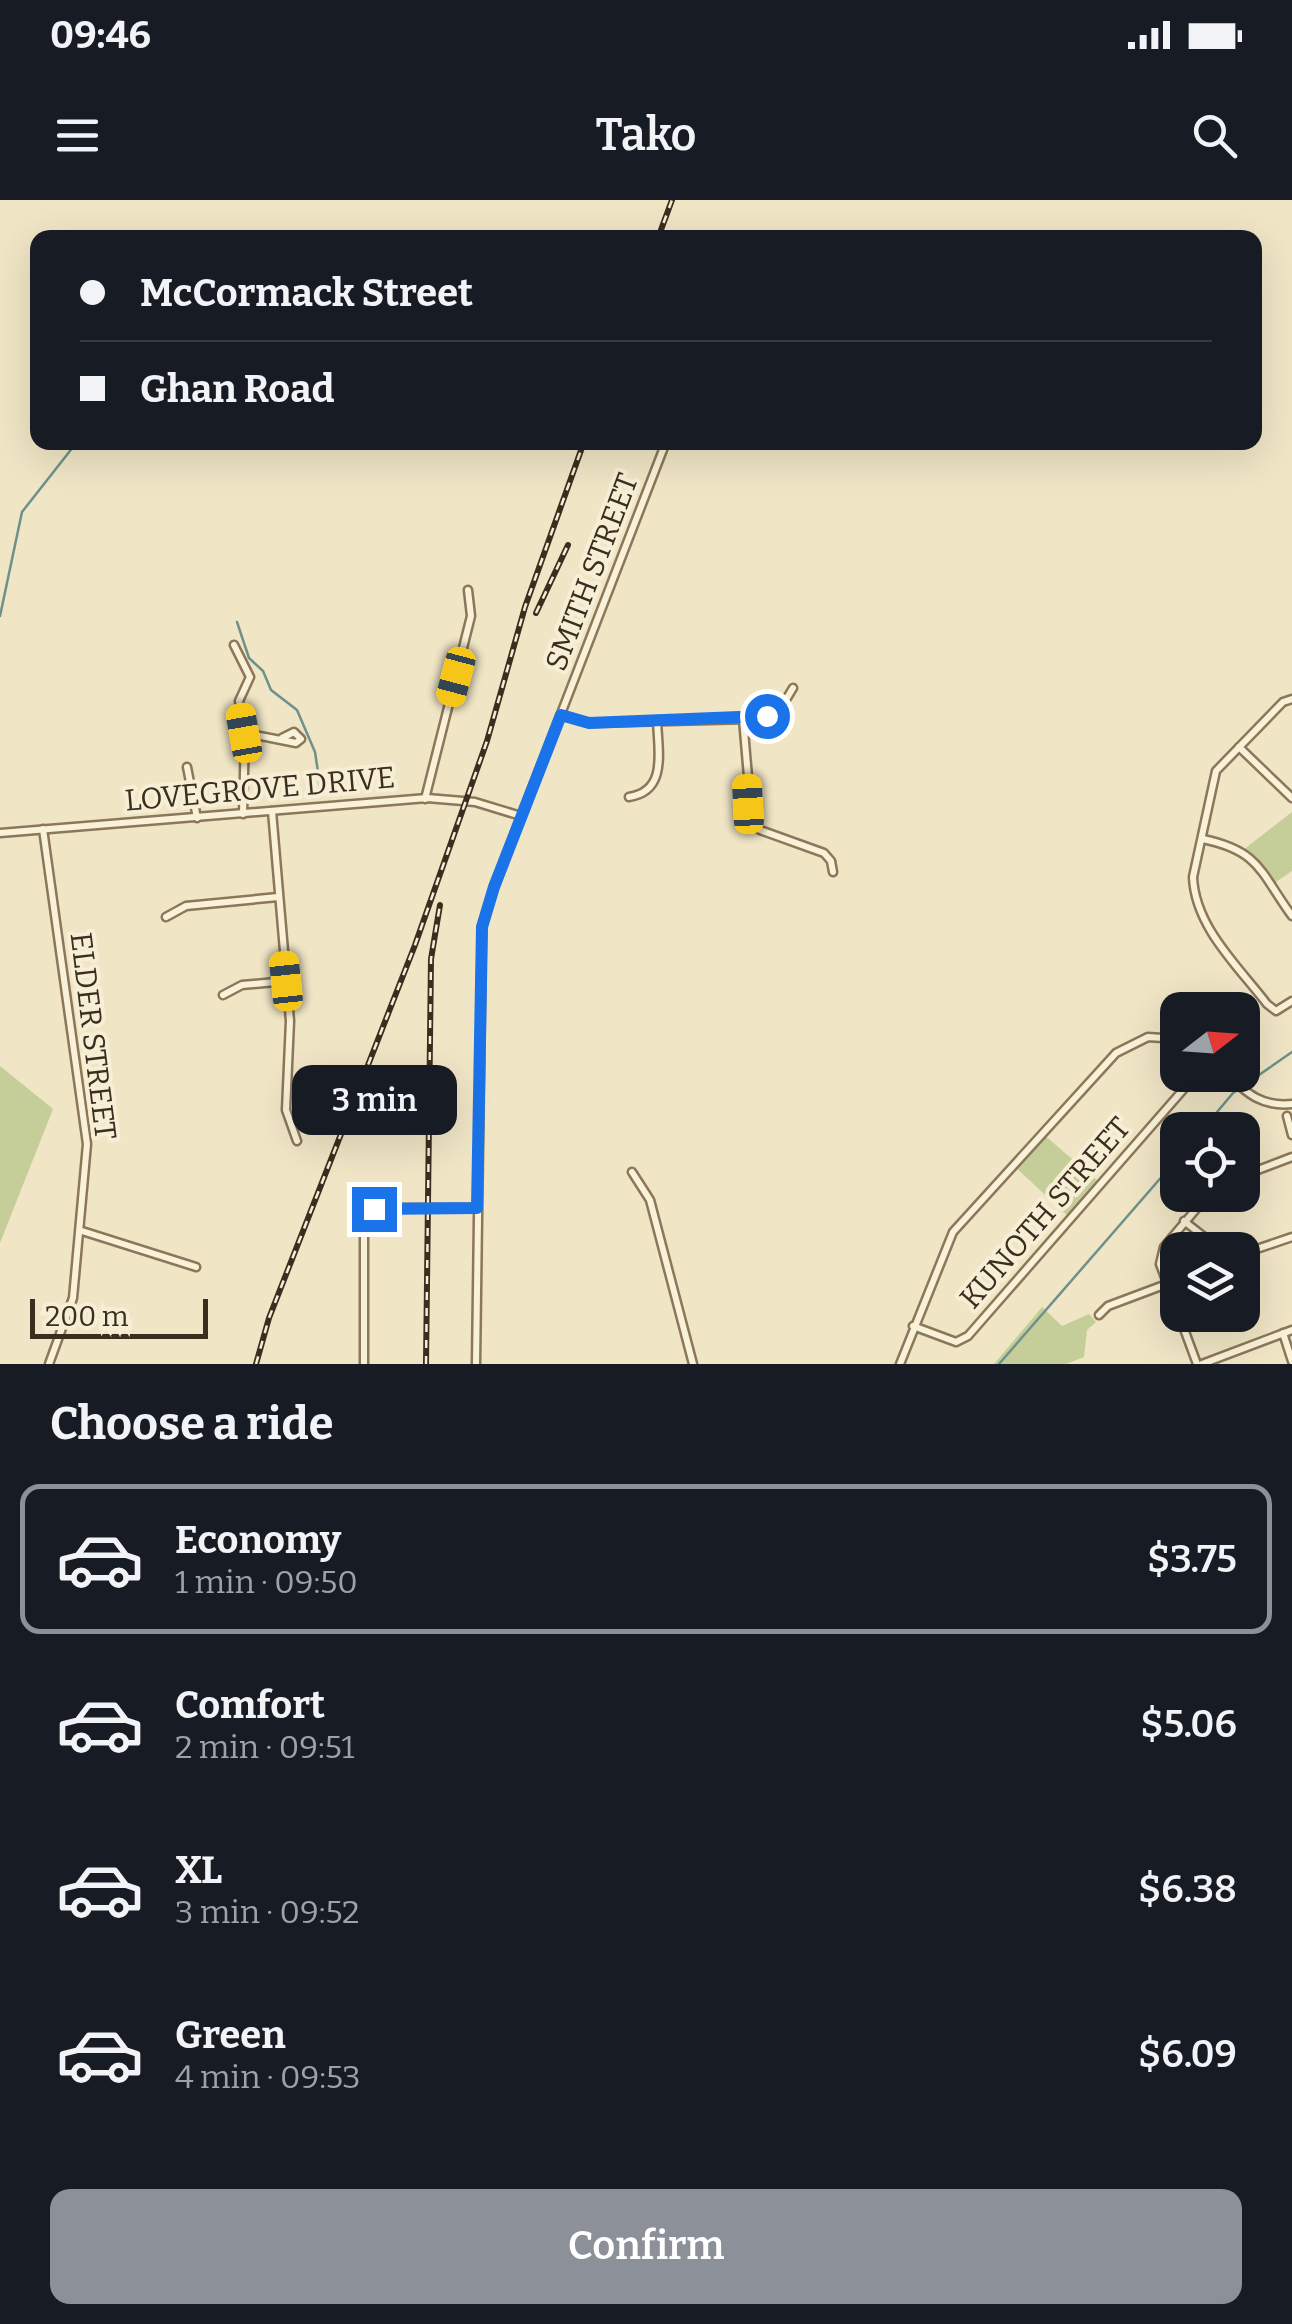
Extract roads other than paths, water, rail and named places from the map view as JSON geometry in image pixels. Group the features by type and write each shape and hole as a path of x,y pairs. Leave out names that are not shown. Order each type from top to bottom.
{"street":[{"name":"SMITH STREET","path":"476,1364 481,940 494,887 663,450"},
{"path":"425,798 471,616 468,590"},
{"path":"234,645 250,677 239,701 244,733 243,814"},
{"path":"561,715 589,723 743,719 777,710 786,703 793,688"},
{"path":"1292,699 1283,702 1216,771 1194,877 1199,912 1271,1009 1276,1011 1292,1001"},
{"path":"743,719 748,810 754,826 826,854 833,872"},
{"path":"629,797 648,790 657,778 657,720"},
{"path":"244,733 282,738"},
{"path":"1238,747 1292,798"},
{"path":"187,767 197,818"},
{"name":"LOVEGROVE DRIVE","path":"0,833 425,798 475,802 521,816"},
{"path":"272,811 290,1021 286,1110 297,1141"},
{"name":"ELDER STREET","path":"43,829 87,1144 73,1298 50,1364"},
{"path":"1203,839 1234,846 1249,855 1292,916"},
{"path":"166,917 186,906 278,897"},
{"path":"223,996 242,985 286,981"},
{"path":"900,1364 954,1232 1116,1053 1148,1037 1160,1038"},
{"name":"KUNOTH STREET","path":"913,1326 956,1342 968,1336 1181,1092"},
{"path":"1247,1092 1272,1105 1292,1104"},
{"path":"1287,1116 1292,1135"},
{"path":"1260,1169 1292,1157"},
{"path":"632,1172 650,1200 694,1364"},
{"path":"364,1364 367,1212 380,1208 477,1208"},
{"path":"1177,1232 1193,1212"},
{"path":"1184,1222 1197,1232"},
{"path":"82,1231 196,1267"},
{"path":"1260,1248 1292,1237"},
{"path":"1099,1315 1108,1306 1160,1286"},
{"path":"1185,1332 1199,1364 1288,1332 1292,1361"}],"waterway":[{"path":"0,616 22,512 71,450"},
{"path":"237,622 249,658 263,671 271,690 297,710 315,752 321,792"},
{"path":"1217,1112 1233,1093 1292,1052"},
{"path":"999,1364 1160,1179"}],"railway":[{"path":"661,230 672,200"},
{"path":"256,1364 269,1318 415,945 487,741 525,607 581,450"},
{"path":"536,613 568,545"},
{"path":"426,1364 431,959 440,905"}]}
